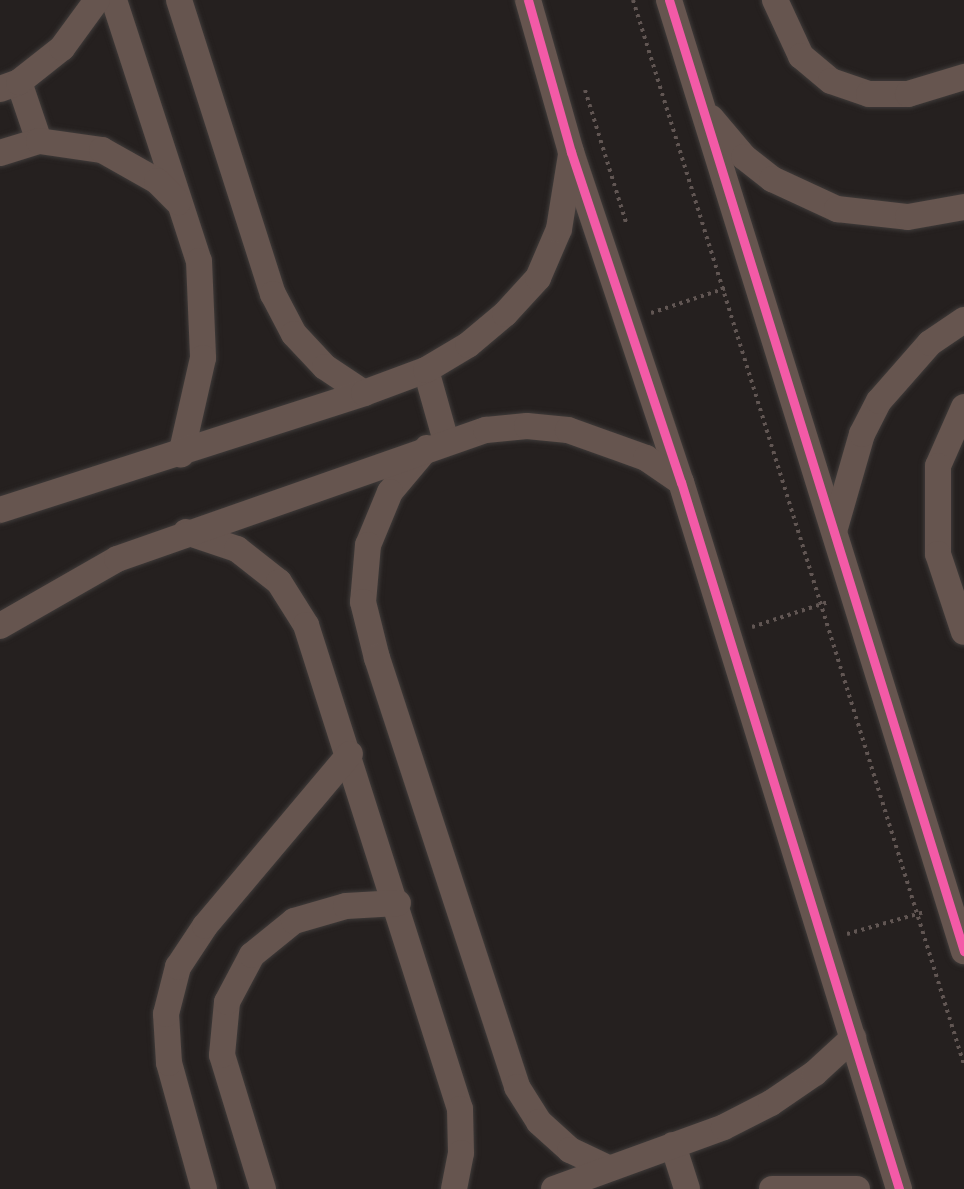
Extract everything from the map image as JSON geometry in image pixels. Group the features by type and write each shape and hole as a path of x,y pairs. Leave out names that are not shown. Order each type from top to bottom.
{"street":[{"path":"39,141 10,85 62,48 97,0"},
{"path":"114,0 199,261 205,309 203,358 181,455"},
{"path":"179,0 273,294 294,334 325,367 364,393"},
{"path":"528,0 571,152 681,482 899,1189"},
{"path":"669,0 835,528 964,951"},
{"path":"774,0 801,56 831,81 868,94 908,94 964,77"},
{"path":"700,101 744,157 804,197 872,216 908,217 964,207"},
{"path":"0,153 39,141 102,150 157,181 180,204"},
{"path":"0,510 181,455 364,393 426,370 468,345 505,314 538,278 559,229 571,152"},
{"path":"835,528 862,435 879,401 930,343 964,320"},
{"path":"426,370 436,445"},
{"path":"964,407 938,466 938,554 964,632"},
{"path":"0,626 117,559 186,532 436,445 517,427 568,430 637,454 681,482"},
{"path":"436,445 390,492 368,545 363,602 376,658 517,1087 539,1122 570,1150 608,1168"},
{"path":"186,532 237,549 279,582 306,625 398,903 460,1109 461,1153 454,1189"},
{"path":"204,1189 169,1063 166,1014 178,967 205,926 350,754"},
{"path":"262,1189 222,1055 227,1002 252,955 294,921 346,906 398,903"},
{"path":"554,1189 673,1145 771,1103 815,1073 853,1038"},
{"path":"673,1145 687,1189"},
{"path":"772,1189 857,1189"}],"path":[{"path":"633,0 720,290 964,1065"},
{"path":"627,321 756,278"},
{"path":"728,634 854,593"},
{"path":"823,940 950,905"}],"cycle path":[{"path":"528,0 571,152 681,482 899,1189"},
{"path":"669,0 964,951"}]}
